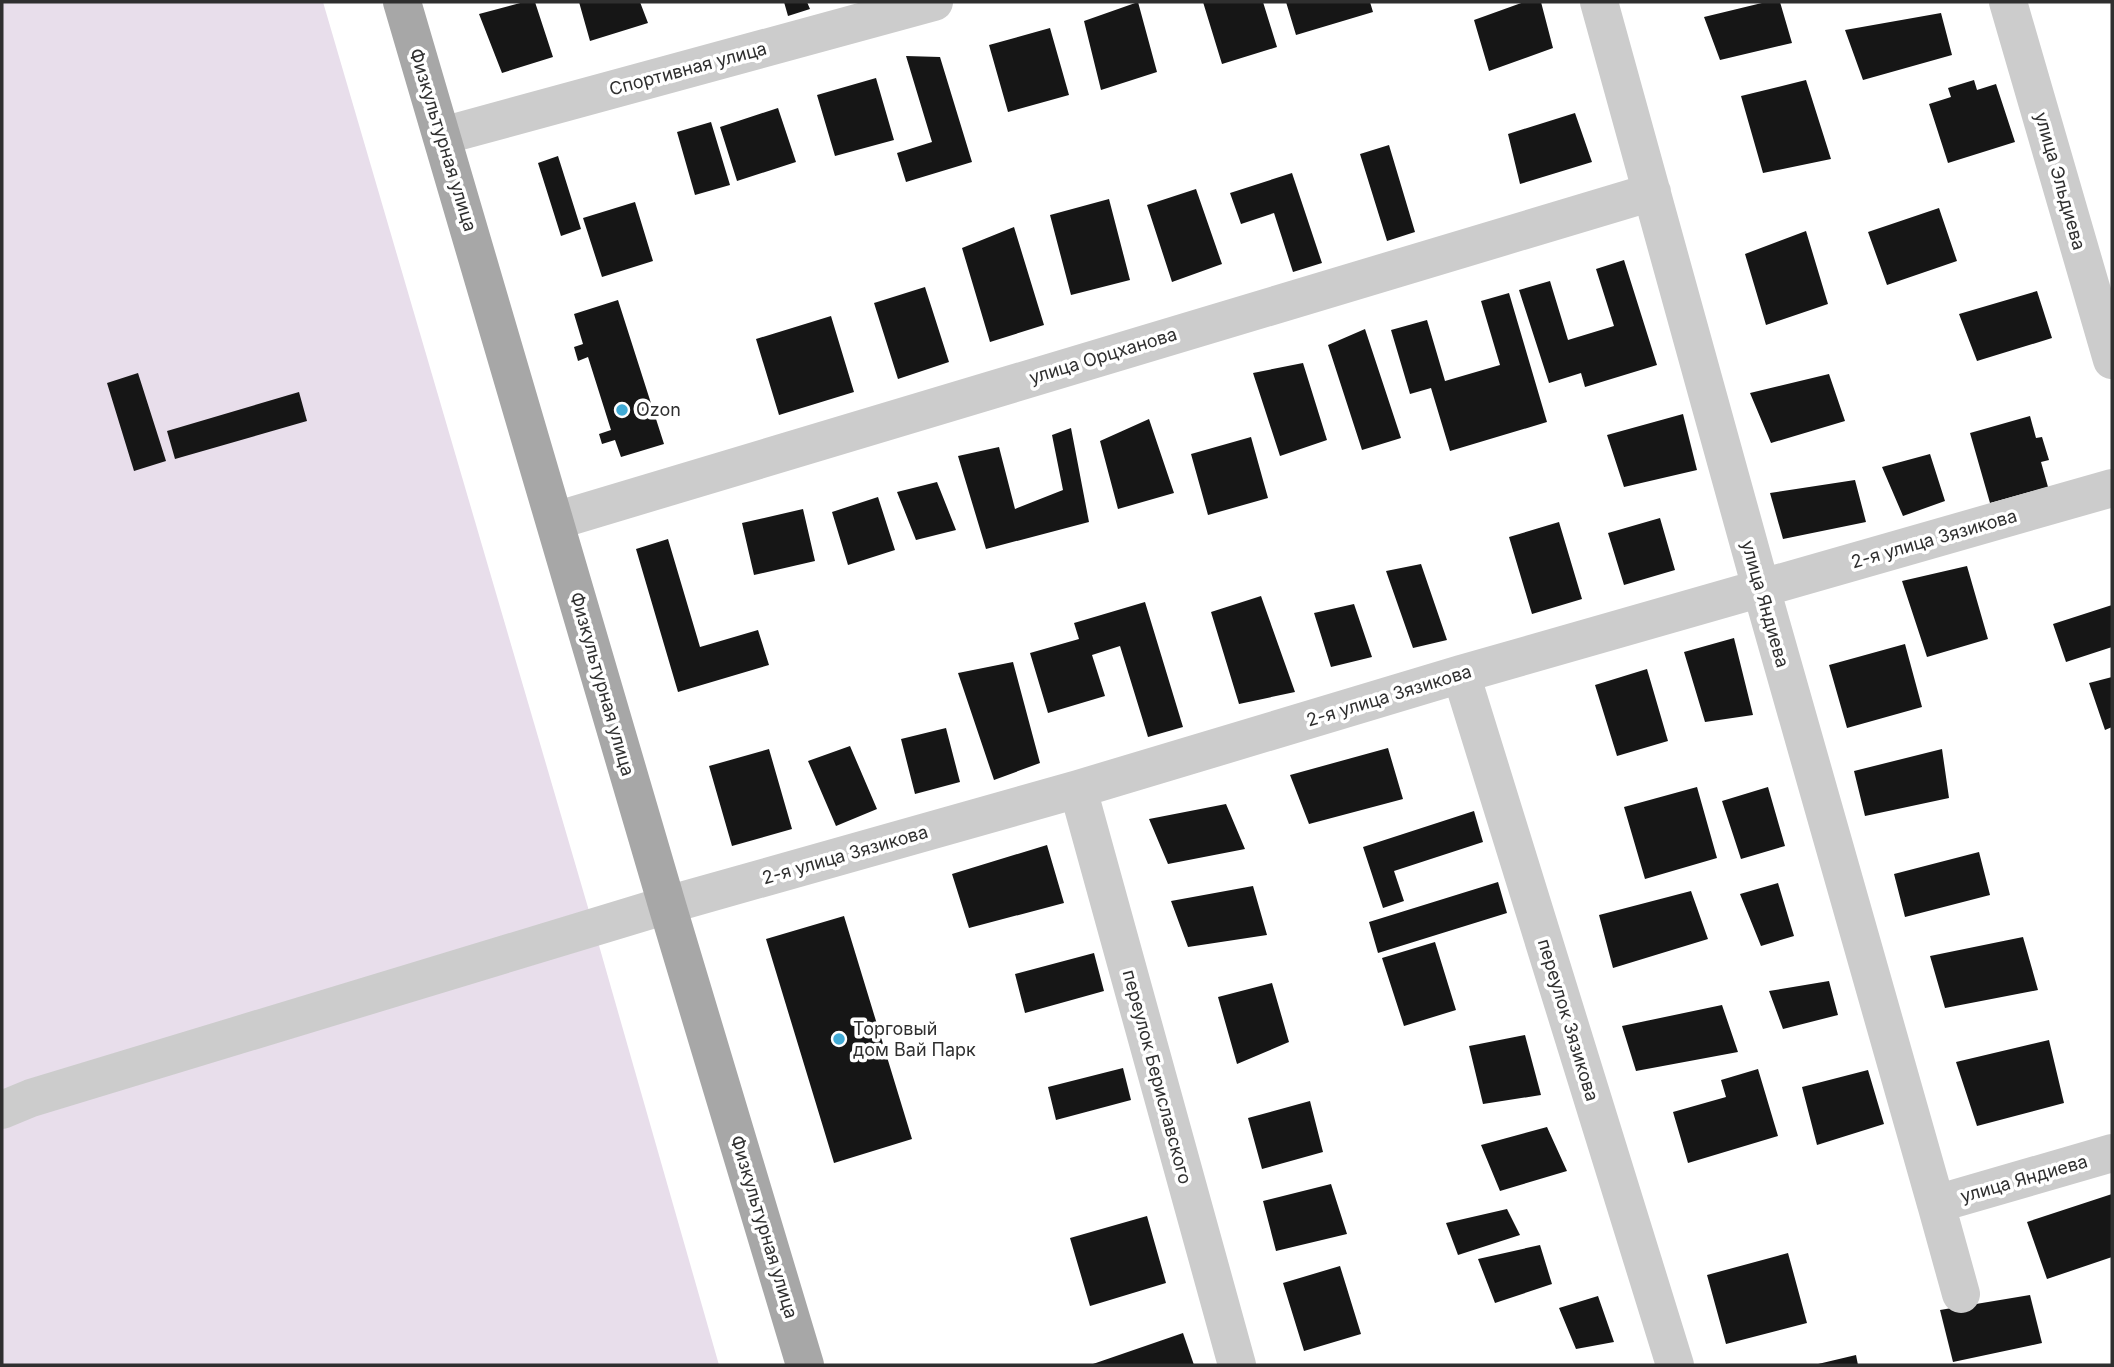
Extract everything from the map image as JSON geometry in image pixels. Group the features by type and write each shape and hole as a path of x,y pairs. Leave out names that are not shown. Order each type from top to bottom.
{"main road":[{"name":"Физкультурная улица","path":"402,2 667,905 806,1365"}],"street":[{"name":"Спортивная улица","path":"442,135 934,2"},
{"name":"улица Яндиева","path":"1600,2 1760,588 1961,1294"},
{"name":"улица Эльдиева","path":"2008,2 2112,360"},
{"name":"улица Орцханова","path":"555,521 1652,192"},
{"name":"2-я улица Зязикова","path":"2,1110 30,1098 667,905 1078,789 1461,674 2112,488"},
{"name":"переулок Зязикова","path":"1461,674 1675,1365"},
{"name":"переулок Бериславского","path":"1078,789 1237,1365"},
{"name":"улица Яндиева","path":"1936,1205 2112,1153"}],"shaded area":[{"path":"2,2 323,2 719,1365 2,1365"}],"building":[{"path":"524,2 535,2 553,57 502,73 479,14"},
{"path":"579,2 640,2 648,23 590,41"},
{"path":"784,2 807,2 810,9 788,16"},
{"path":"1138,2 1157,72 1101,90 1084,21"},
{"path":"1203,2 1263,2 1277,47 1222,64"},
{"path":"1286,2 1370,2 1373,12 1296,35"},
{"path":"1524,2 1541,2 1553,48 1489,71 1474,20"},
{"path":"1766,2 1780,2 1792,43 1720,60 1704,17"},
{"path":"1941,13 1952,55 1863,80 1845,30"},
{"path":"1050,28 1069,95 1008,112 989,45"},
{"path":"906,56 940,57 972,162 906,182 897,153 932,142"},
{"path":"876,78 894,140 835,156 817,95"},
{"path":"1806,80 1831,159 1763,173 1741,96"},
{"path":"1974,80 1977,90 1996,84 2015,142 1948,163 1929,104 1951,97 1948,88"},
{"path":"778,108 796,162 737,181 720,127"},
{"path":"1575,113 1592,162 1520,184 1508,134"},
{"path":"711,122 730,185 695,195 677,132"},
{"path":"1389,145 1415,232 1387,241 1360,154"},
{"path":"558,156 581,229 561,236 538,163"},
{"path":"1292,173 1322,263 1293,272 1274,213 1241,224 1230,193"},
{"path":"1196,189 1222,264 1172,282 1147,205"},
{"path":"1109,199 1130,280 1071,295 1050,215"},
{"path":"635,202 653,261 602,277 583,218"},
{"path":"1939,208 1957,261 1887,285 1868,232"},
{"path":"1014,227 1044,325 990,342 962,248"},
{"path":"1806,231 1828,304 1766,325 1745,254"},
{"path":"1624,260 1657,365 1585,387 1581,373 1549,383 1519,290 1550,281 1568,340 1614,326 1596,269"},
{"path":"925,287 949,362 898,379 874,303"},
{"path":"2037,291 2052,338 1977,361 1959,314"},
{"path":"1509,293 1547,422 1450,451 1431,388 1410,394 1391,330 1427,320 1445,381 1500,365 1481,301"},
{"path":"618,300 664,444 621,457 615,440 602,444 599,434 611,430 588,357 578,361 574,347 583,344 574,314"},
{"path":"831,316 854,392 779,415 756,339"},
{"path":"1365,329 1401,438 1362,450 1328,345"},
{"path":"1303,363 1327,440 1280,456 1253,373"},
{"path":"138,373 166,461 134,471 107,383"},
{"path":"1829,374 1845,421 1771,443 1750,393"},
{"path":"299,392 307,421 175,459 167,431"},
{"path":"1683,414 1697,470 1624,487 1607,435"},
{"path":"2030,416 2036,438 2042,437 2049,460 2041,462 2048,487 1990,503 1970,433"},
{"path":"1149,419 1174,493 1118,509 1100,441"},
{"path":"1071,428 1089,522 986,549 958,456 999,447 1015,509 1063,490 1052,435"},
{"path":"1251,437 1268,498 1208,515 1191,454"},
{"path":"1930,454 1945,501 1903,516 1882,467"},
{"path":"1855,480 1866,522 1783,539 1770,493"},
{"path":"937,482 956,530 916,540 897,492"},
{"path":"878,497 895,550 848,565 832,512"},
{"path":"803,509 815,561 754,575 742,523"},
{"path":"1660,518 1675,570 1624,585 1608,533"},
{"path":"1559,522 1582,599 1532,614 1509,537"},
{"path":"668,539 700,647 758,630 769,665 678,692 636,549"},
{"path":"1421,564 1447,640 1413,648 1386,571"},
{"path":"1967,566 1988,639 1927,657 1902,581"},
{"path":"1261,596 1295,692 1239,704 1211,612"},
{"path":"1145,602 1183,727 1148,737 1120,646 1092,655 1105,696 1048,713 1030,653 1079,639 1074,623"},
{"path":"1354,604 1372,657 1331,667 1314,613"},
{"path":"2112,605 2112,647 2066,662 2053,624"},
{"path":"1734,638 1753,715 1705,722 1684,652"},
{"path":"1905,644 1922,707 1847,728 1829,665"},
{"path":"1013,662 1040,763 994,780 958,673"},
{"path":"1647,669 1668,741 1617,756 1595,685"},
{"path":"2112,677 2112,727 2105,730 2089,683"},
{"path":"946,728 960,782 915,794 901,739"},
{"path":"850,746 877,809 836,826 808,761"},
{"path":"1388,748 1403,799 1309,824 1290,775"},
{"path":"769,749 792,829 732,846 709,766"},
{"path":"1942,749 1949,798 1865,816 1854,771"},
{"path":"1697,787 1717,858 1645,879 1624,807"},
{"path":"1768,787 1785,846 1741,859 1722,801"},
{"path":"1226,804 1245,849 1168,864 1149,819"},
{"path":"1474,811 1483,842 1394,871 1404,901 1383,908 1363,847"},
{"path":"1047,845 1064,903 969,928 952,874"},
{"path":"1979,852 1990,895 1905,917 1894,874"},
{"path":"1498,882 1507,913 1378,953 1369,922"},
{"path":"1778,883 1794,936 1761,946 1740,894"},
{"path":"1253,886 1267,935 1188,947 1171,901"},
{"path":"1691,891 1708,939 1613,968 1599,915"},
{"name":"Торговый дом Вай Парк","path":"844,916 912,1139 834,1163 766,939"},
{"path":"2023,937 2038,990 1945,1008 1930,956"},
{"path":"1435,942 1456,1010 1404,1026 1382,958"},
{"path":"1094,953 1104,991 1025,1013 1015,974"},
{"path":"1829,981 1838,1015 1783,1029 1769,991"},
{"path":"1272,983 1289,1042 1237,1064 1218,997"},
{"path":"1722,1005 1738,1052 1636,1071 1622,1026"},
{"path":"1525,1035 1541,1095 1483,1104 1469,1046"},
{"path":"2049,1040 2064,1103 1977,1126 1956,1062"},
{"path":"1123,1068 1131,1100 1056,1120 1048,1087"},
{"path":"1758,1069 1778,1136 1688,1163 1673,1112 1726,1097 1721,1080"},
{"path":"1868,1070 1884,1124 1817,1145 1802,1087"},
{"path":"1310,1101 1323,1152 1262,1169 1248,1118"},
{"path":"1547,1127 1567,1171 1500,1191 1481,1145"},
{"path":"1331,1184 1347,1234 1276,1251 1263,1201"},
{"path":"2112,1194 2112,1257 2047,1279 2027,1222"},
{"path":"1507,1209 1520,1235 1458,1255 1446,1223"},
{"path":"1147,1216 1166,1283 1090,1306 1070,1238"},
{"path":"1540,1245 1552,1284 1495,1303 1478,1259"},
{"path":"1788,1253 1807,1323 1726,1344 1707,1275"},
{"path":"1340,1266 1361,1334 1304,1351 1283,1283"},
{"path":"2030,1295 2042,1343 1953,1362 1940,1310"},
{"path":"1598,1296 1614,1342 1576,1349 1559,1308"},
{"path":"1183,1333 1194,1365 1090,1365"},
{"path":"1856,1355 1858,1365 1818,1365 1818,1364"}],"place":[{"name":"Ozon","path":"622,410"},
{"name":"Торговый дом Вай Парк","path":"839,1039"}]}
